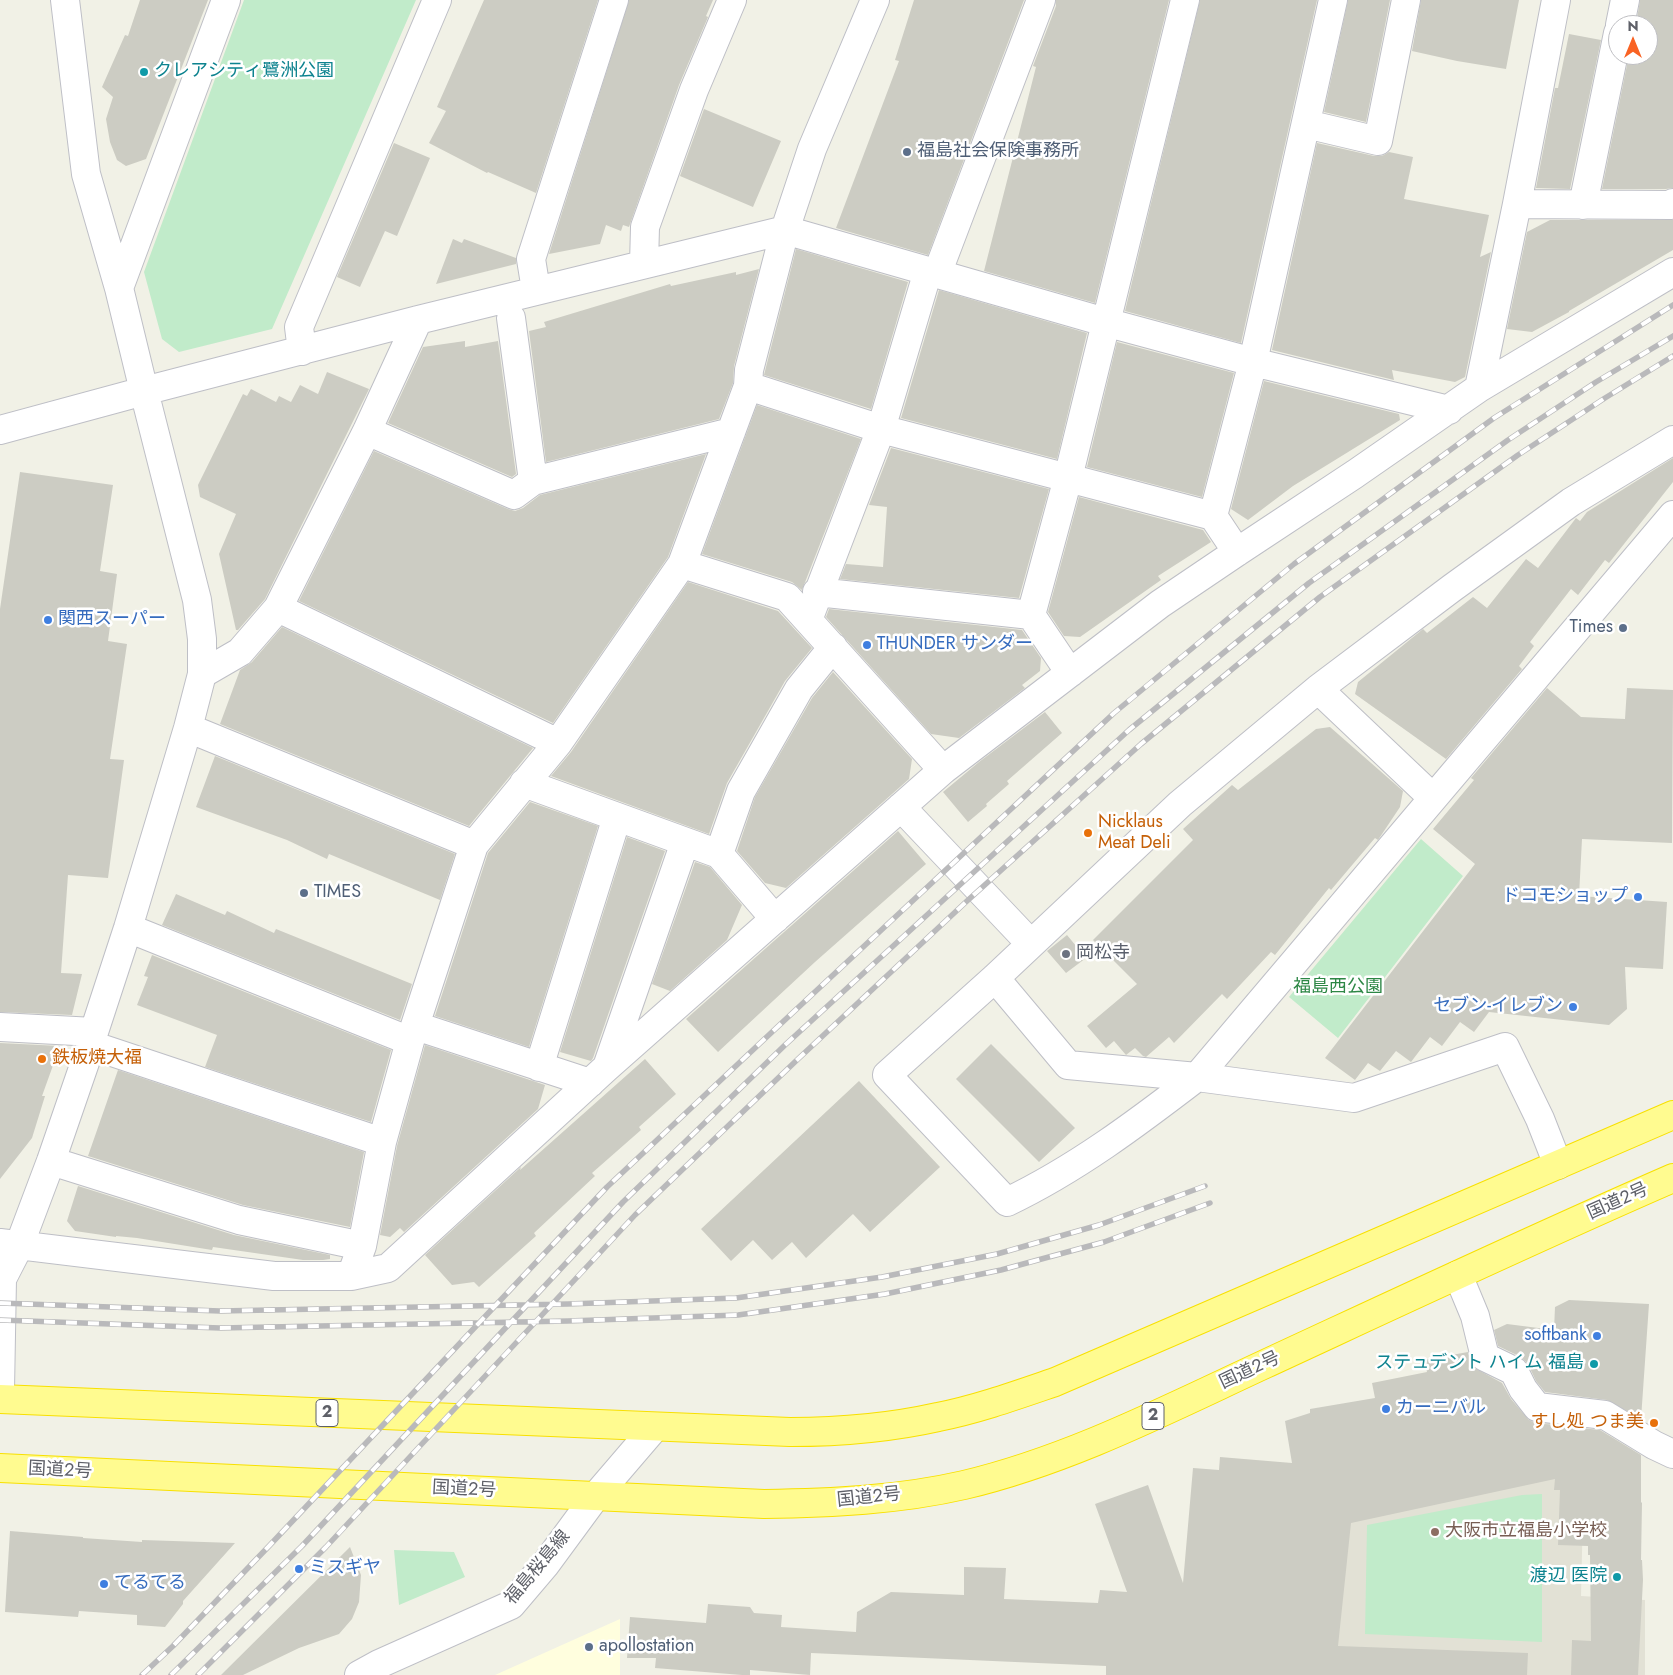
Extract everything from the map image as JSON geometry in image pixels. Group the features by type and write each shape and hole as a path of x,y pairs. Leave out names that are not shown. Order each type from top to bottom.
{"highway":[{"name":"2","path":"0,1399 790,1432 830,1432 884,1427 939,1417 987,1405 1055,1382 1673,1115"},
{"name":"国道2号","path":"0,1468 764,1504 837,1502 924,1492 964,1485 1029,1466 1118,1433 1458,1275 1673,1178"}],"street":[{"path":"0,1390 2,1279 9,1244 51,1161 93,1038 188,728 202,674 202,639 197,600 119,288 86,174 65,0"},
{"path":"119,288 226,0"},
{"path":"302,351 299,327 437,0"},
{"path":"536,290 531,259 614,0"},
{"path":"644,264 645,227 694,90 732,0"},
{"path":"351,1276 362,1246 382,1142 413,1034 474,845 558,743 682,564 748,386 749,370 786,230 812,149 875,0"},
{"path":"808,620 817,592 881,429 933,273 1041,0"},
{"path":"1031,615 1068,478 1186,0"},
{"path":"1214,516 1254,362 1333,0"},
{"path":"1306,124 1378,141 1406,0"},
{"path":"1479,388 1556,0"},
{"path":"1622,15 1625,0"},
{"path":"1583,205 1611,65"},
{"path":"1517,204 1670,205 1673,203"},
{"path":"0,430 418,320 786,230 1105,322 1254,362 1449,410"},
{"path":"9,1244 274,1276 351,1276 388,1268 598,1076 943,770 1160,604 1355,474 1479,388 1673,272"},
{"path":"511,318 533,482"},
{"path":"202,674 240,652 278,608 367,431 418,320"},
{"path":"748,386 881,429 1214,516 1237,552"},
{"path":"367,431 514,495 533,482 731,432"},
{"path":"1673,440 1571,502 1452,588 1318,689 1180,804 995,978 887,1075 1007,1202 1040,1186 1131,1128 1197,1077 1673,515"},
{"path":"682,564 787,597 943,770"},
{"path":"817,592 1031,615 1070,672"},
{"path":"278,608 558,743"},
{"path":"719,854 740,791 799,689 833,648"},
{"path":"1318,689 1433,798"},
{"path":"188,728 474,845"},
{"path":"524,783 719,854 775,919"},
{"path":"901,807 1031,944"},
{"path":"539,1067 617,817"},
{"path":"598,1076 685,842"},
{"path":"128,928 413,1034 539,1067 598,1076"},
{"path":"995,978 1068,1065 1197,1077 1354,1098 1505,1047 1540,1119 1558,1164"},
{"path":"0,1027 93,1038 382,1142"},
{"path":"51,1161 239,1220 362,1246"},
{"path":"1458,1275 1475,1316 1485,1357 1514,1371 1523,1389 1537,1407 1605,1416 1673,1454"},
{"name":"福島桜島線","path":"359,1675 379,1664 511,1605 544,1565 595,1496 655,1427"}],"shaded area":[{"name":"大阪市立福島小学校","path":"1536,1419 1585,1423 1581,1596 1645,1600 1645,1675 1272,1675 1295,1468"},
{"name":"apollostation","path":"620,1619 620,1675 495,1675"}],"green space":[{"path":"244,0 416,0 272,329 179,352 162,339 144,272"},
{"name":"福島西公園","path":"1421,839 1463,876 1338,1038 1289,997"},
{"path":"1542,1494 1542,1642 1365,1634 1367,1525 1522,1495"},
{"path":"394,1550 454,1552 465,1577 399,1605"}],"building":[{"name":"クレアシティ鷺洲公園","path":"140,0 208,0 146,159 126,166 117,160 110,142 106,119 113,97 102,87 125,35 128,36"},
{"path":"484,0 598,0 536,193 487,173 429,143 446,111 437,107"},
{"path":"629,0 713,0 706,16 708,17 679,85 629,227 623,225 621,231 606,225 600,244 549,254"},
{"path":"914,0 1024,0 928,255 836,228 899,61 895,60"},
{"path":"1056,0 1169,0 1095,303 984,271 1036,67 1033,66 1056,6"},
{"path":"1200,0 1317,0 1241,343 1125,311"},
{"path":"1348,0 1390,0 1366,122 1324,112"},
{"path":"1421,0 1519,0 1506,69 1412,51"},
{"path":"1640,0 1673,0 1673,188 1602,189 1627,65 1658,65 1658,15 1638,15"},
{"path":"1569,34 1601,40 1570,189 1536,188 1555,88 1558,88"},
{"path":"704,109 781,141 753,207 680,176"},
{"path":"394,143 430,158 397,236 385,231 360,287 337,277"},
{"path":"1317,143 1374,156 1382,156 1389,152 1413,157 1404,199 1489,215 1480,257 1491,252 1465,377 1455,382 1392,370 1394,380 1272,350"},
{"path":"1550,220 1673,220 1673,250 1532,332 1507,329 1527,232"},
{"path":"453,239 462,243 464,239 516,258 516,264 436,284"},
{"path":"796,249 908,282 871,409 764,375"},
{"path":"759,269 734,366 733,383 719,419 546,462 529,331 546,327 544,322 670,284 671,286 736,272 736,275"},
{"path":"939,290 1087,333 1057,459 901,418"},
{"path":"465,341 465,347 498,341 516,474 512,477 388,423 423,347"},
{"path":"1117,342 1234,373 1202,497 1087,467"},
{"path":"327,372 369,389 265,599 236,630 219,554 236,514 200,497 198,485 243,394 247,396 251,389 276,402 279,396 291,402 300,385 318,394"},
{"path":"1264,381 1399,414 1400,420 1293,486 1248,520 1231,509"},
{"path":"757,405 861,439 802,590 792,582 702,554"},
{"path":"891,448 1049,489 1019,598 840,579 846,564 883,567 887,507 869,505"},
{"path":"374,451 515,511 523,508 540,495 706,454 668,557 553,723 299,601"},
{"path":"1673,458 1673,482 1609,563 1605,560 1578,595 1571,589 1530,642 1534,646 1519,666 1522,669 1446,759 1355,694 1358,682 1423,629 1427,633 1473,597 1487,608 1526,559 1538,568 1576,518 1580,521 1587,512"},
{"path":"20,472 113,485 100,571 117,574 108,641 127,644 110,759 124,760 108,878 68,875 61,973 82,974 72,1015 0,1012 0,609"},
{"path":"1079,497 1203,530 1211,542 1158,576 1161,580 1080,637 1064,636 1048,612"},
{"path":"688,582 778,611 812,648 785,681 727,783 709,834 551,776 571,752"},
{"path":"829,609 1022,630 1041,658 1040,671 1022,685 1025,688 959,738 931,734 826,617"},
{"path":"282,627 533,748 469,826 220,724 240,670 252,662"},
{"path":"833,672 912,759 909,779 786,888 765,883 737,851 755,797 812,698"},
{"path":"1547,688 1581,717 1625,719 1627,688 1673,690 1672,843 1582,839 1579,896 1667,902 1663,969 1625,967 1627,1009 1609,1025 1489,1012 1474,1032 1460,1022 1442,1046 1430,1037 1411,1062 1396,1051 1380,1071 1368,1063 1355,1080 1325,1058 1475,864 1433,829 1474,780 1471,778"},
{"path":"1045,712 1062,733 1007,781 1009,784 968,822 943,792"},
{"path":"1330,727 1403,791 1400,807 1378,840 1375,838 1331,890 1329,888 1275,955 1271,952 1227,999 1222,994 1174,1043 1169,1037 1146,1057 1135,1048 1126,1055 1114,1041 1106,1048 1087,1026 1137,984 1093,940 1193,840 1183,829 1232,785 1238,790 1316,729"},
{"path":"215,756 455,854 440,900 329,854 327,859 287,840 196,807"},
{"path":"530,802 598,826 529,1047 435,1016 488,853"},
{"path":"898,831 926,864 815,962 718,1052 686,1019"},
{"path":"627,837 665,851 591,1061 560,1052"},
{"path":"695,862 710,867 742,905 727,940 670,991 652,984"},
{"path":"176,894 225,915 227,911 274,933 276,929 412,984 400,1020 162,925"},
{"path":"1067,935 1086,958 1066,973 1047,951"},
{"path":"152,955 391,1050 371,1122 205,1067 217,1035 137,1005 148,977 144,976"},
{"path":"0,1043 60,1046 42,1096 45,1096 32,1138 0,1179"},
{"path":"991,1044 1075,1128 1039,1162 956,1079"},
{"path":"425,1045 545,1085 538,1109 404,1232 400,1228 390,1237 380,1235 397,1146"},
{"path":"645,1059 676,1094 639,1127 641,1130 592,1173 595,1176 534,1233 536,1236 479,1287 474,1282 452,1285 425,1255 521,1167 520,1170"},
{"path":"118,1070 364,1152 350,1227 243,1205 88,1156"},
{"path":"859,1081 940,1167 870,1232 853,1214 806,1258 792,1242 772,1260 753,1240 731,1261 701,1229"},
{"path":"78,1186 234,1235 330,1255 330,1259 303,1260 213,1247 212,1250 137,1238 75,1231 67,1221"},
{"name":"ステュデント ハイム 福島","path":"1569,1300 1649,1304 1641,1419 1607,1400 1545,1392 1536,1381 1528,1364 1521,1357 1498,1346 1494,1330 1507,1324 1554,1330 1555,1307"},
{"path":"1468,1352 1473,1367 1502,1383 1511,1399 1529,1420 1535,1423 1600,1430 1641,1455 1641,1560 1643,1580 1638,1675 1571,1675 1572,1640 1591,1641 1590,1555 1588,1555 1588,1546 1558,1545 1560,1490 1554,1490 1555,1479 1351,1523 1338,1646 1528,1653 1527,1675 1106,1675 1106,1666 811,1653 810,1675 750,1670 750,1675 742,1675 655,1668 656,1658 627,1658 630,1617 706,1623 708,1604 750,1607 754,1613 782,1615 781,1627 856,1632 857,1612 891,1592 964,1595 964,1567 1006,1568 1004,1599 1098,1603 1100,1590 1127,1592 1095,1504 1148,1485 1183,1583 1193,1468 1219,1470 1220,1457 1292,1463 1285,1421 1310,1413 1310,1409 1375,1398 1372,1383 1427,1372 1424,1360"},
{"path":"10,1531 142,1542 142,1540 235,1543 183,1601 183,1604 165,1627 137,1625 137,1615 79,1611 78,1617 5,1612"},
{"path":"350,1547 361,1575 359,1602 352,1619 339,1634 299,1648 243,1675 221,1675"}],"railway":[{"path":"142,1675 173,1646 270,1545 607,1187 1114,713 1294,564 1494,418 1673,305"},
{"path":"171,1675 302,1546 623,1202 785,1045 1129,730 1309,583 1508,440 1596,382 1673,336"},
{"path":"198,1675 326,1547 635,1215 967,901 1141,744 1320,597 1518,455 1673,356"},
{"path":"0,1303 220,1311 568,1304 736,1298 882,1277 997,1254 1099,1225 1205,1186"},
{"path":"0,1320 220,1328 568,1321 738,1315 885,1294 1001,1270 1104,1242 1210,1203"}],"place":[{"name":"クレアシティ鷺洲公園","path":"144,72"},
{"name":"福島社会保険事務所","path":"907,152"},
{"name":"関西スーパー","path":"48,620"},
{"name":"Times","path":"1623,628"},
{"name":"THUNDER サンダー","path":"867,645"},
{"name":"Nicklaus Meat Deli","path":"1088,833"},
{"name":"TIMES","path":"304,893"},
{"name":"ドコモショップ","path":"1638,897"},
{"name":"岡松寺","path":"1066,954"},
{"name":"セブン-イレブン","path":"1573,1007"},
{"name":"鉄板焼大福","path":"42,1059"},
{"name":"softbank","path":"1597,1336"},
{"name":"ステュデント ハイム 福島","path":"1594,1364"},
{"name":"カーニバル","path":"1386,1409"},
{"name":"すし処 つま美","path":"1654,1423"},
{"name":"大阪市立福島小学校","path":"1435,1532"},
{"name":"ミスギヤ","path":"299,1569"},
{"name":"渡辺 医院","path":"1617,1577"},
{"name":"てるてる","path":"104,1584"},
{"name":"apollostation","path":"589,1647"}]}
